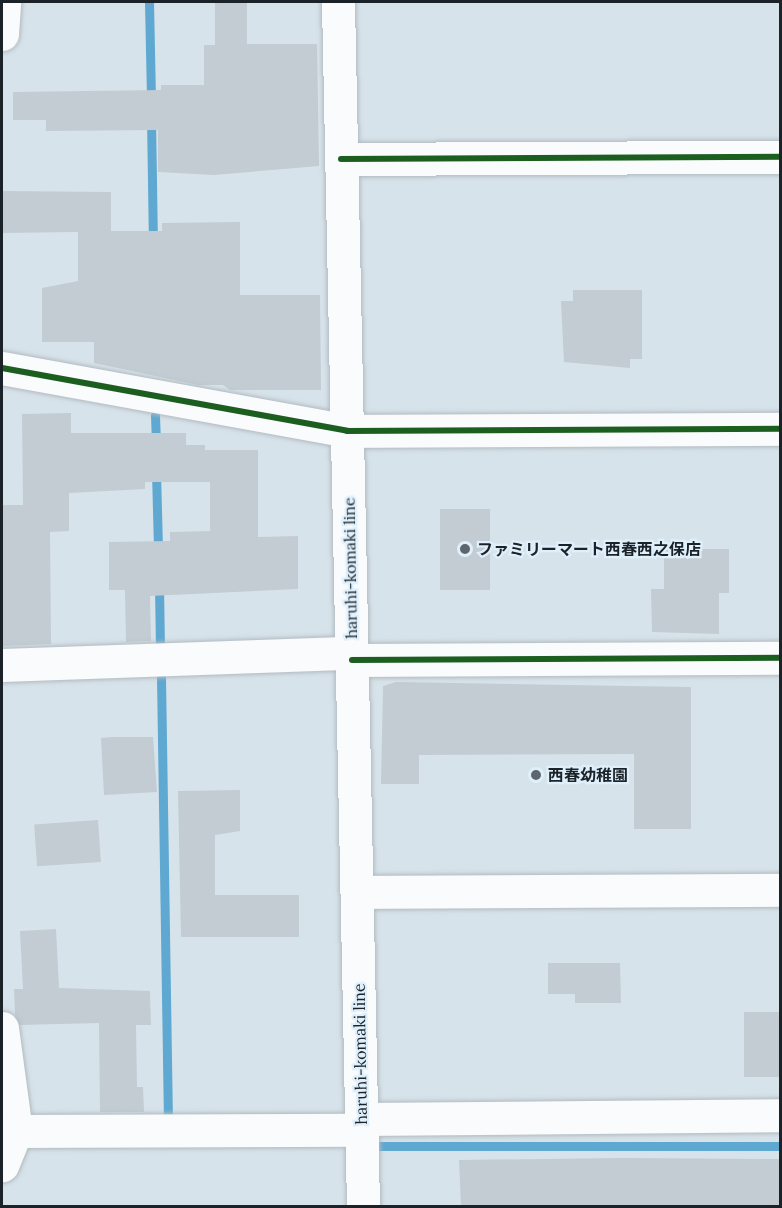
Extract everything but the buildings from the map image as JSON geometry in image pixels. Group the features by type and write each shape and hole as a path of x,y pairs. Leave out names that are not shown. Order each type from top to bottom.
{"street":[{"path":"2,34 4,2"},
{"name":"haruhi-komaki line","path":"338,2 363,1206"},
{"path":"341,159 780,157"},
{"path":"2,368 347,431 780,429"},
{"path":"2,665 352,656 780,658"},
{"path":"357,892 780,890"},
{"path":"2,1028 4,1083 16,1131 2,1165"},
{"path":"16,1131 780,1115"}],"waterway":[{"path":"149,2 151,101"},
{"path":"151,118 153,242"},
{"path":"155,415 156,443"},
{"path":"156,472 158,551"},
{"path":"159,586 160,647"},
{"path":"161,677 168,1119"},
{"path":"380,1146 780,1146"}],"cycle path":[{"path":"341,159 780,157"},
{"path":"2,368 347,431 780,429"},
{"path":"352,660 780,658"}],"place":[{"name":"ファミリーマート西春西之保店","path":"465,549"},
{"name":"西春幼稚園","path":"536,775"}]}
